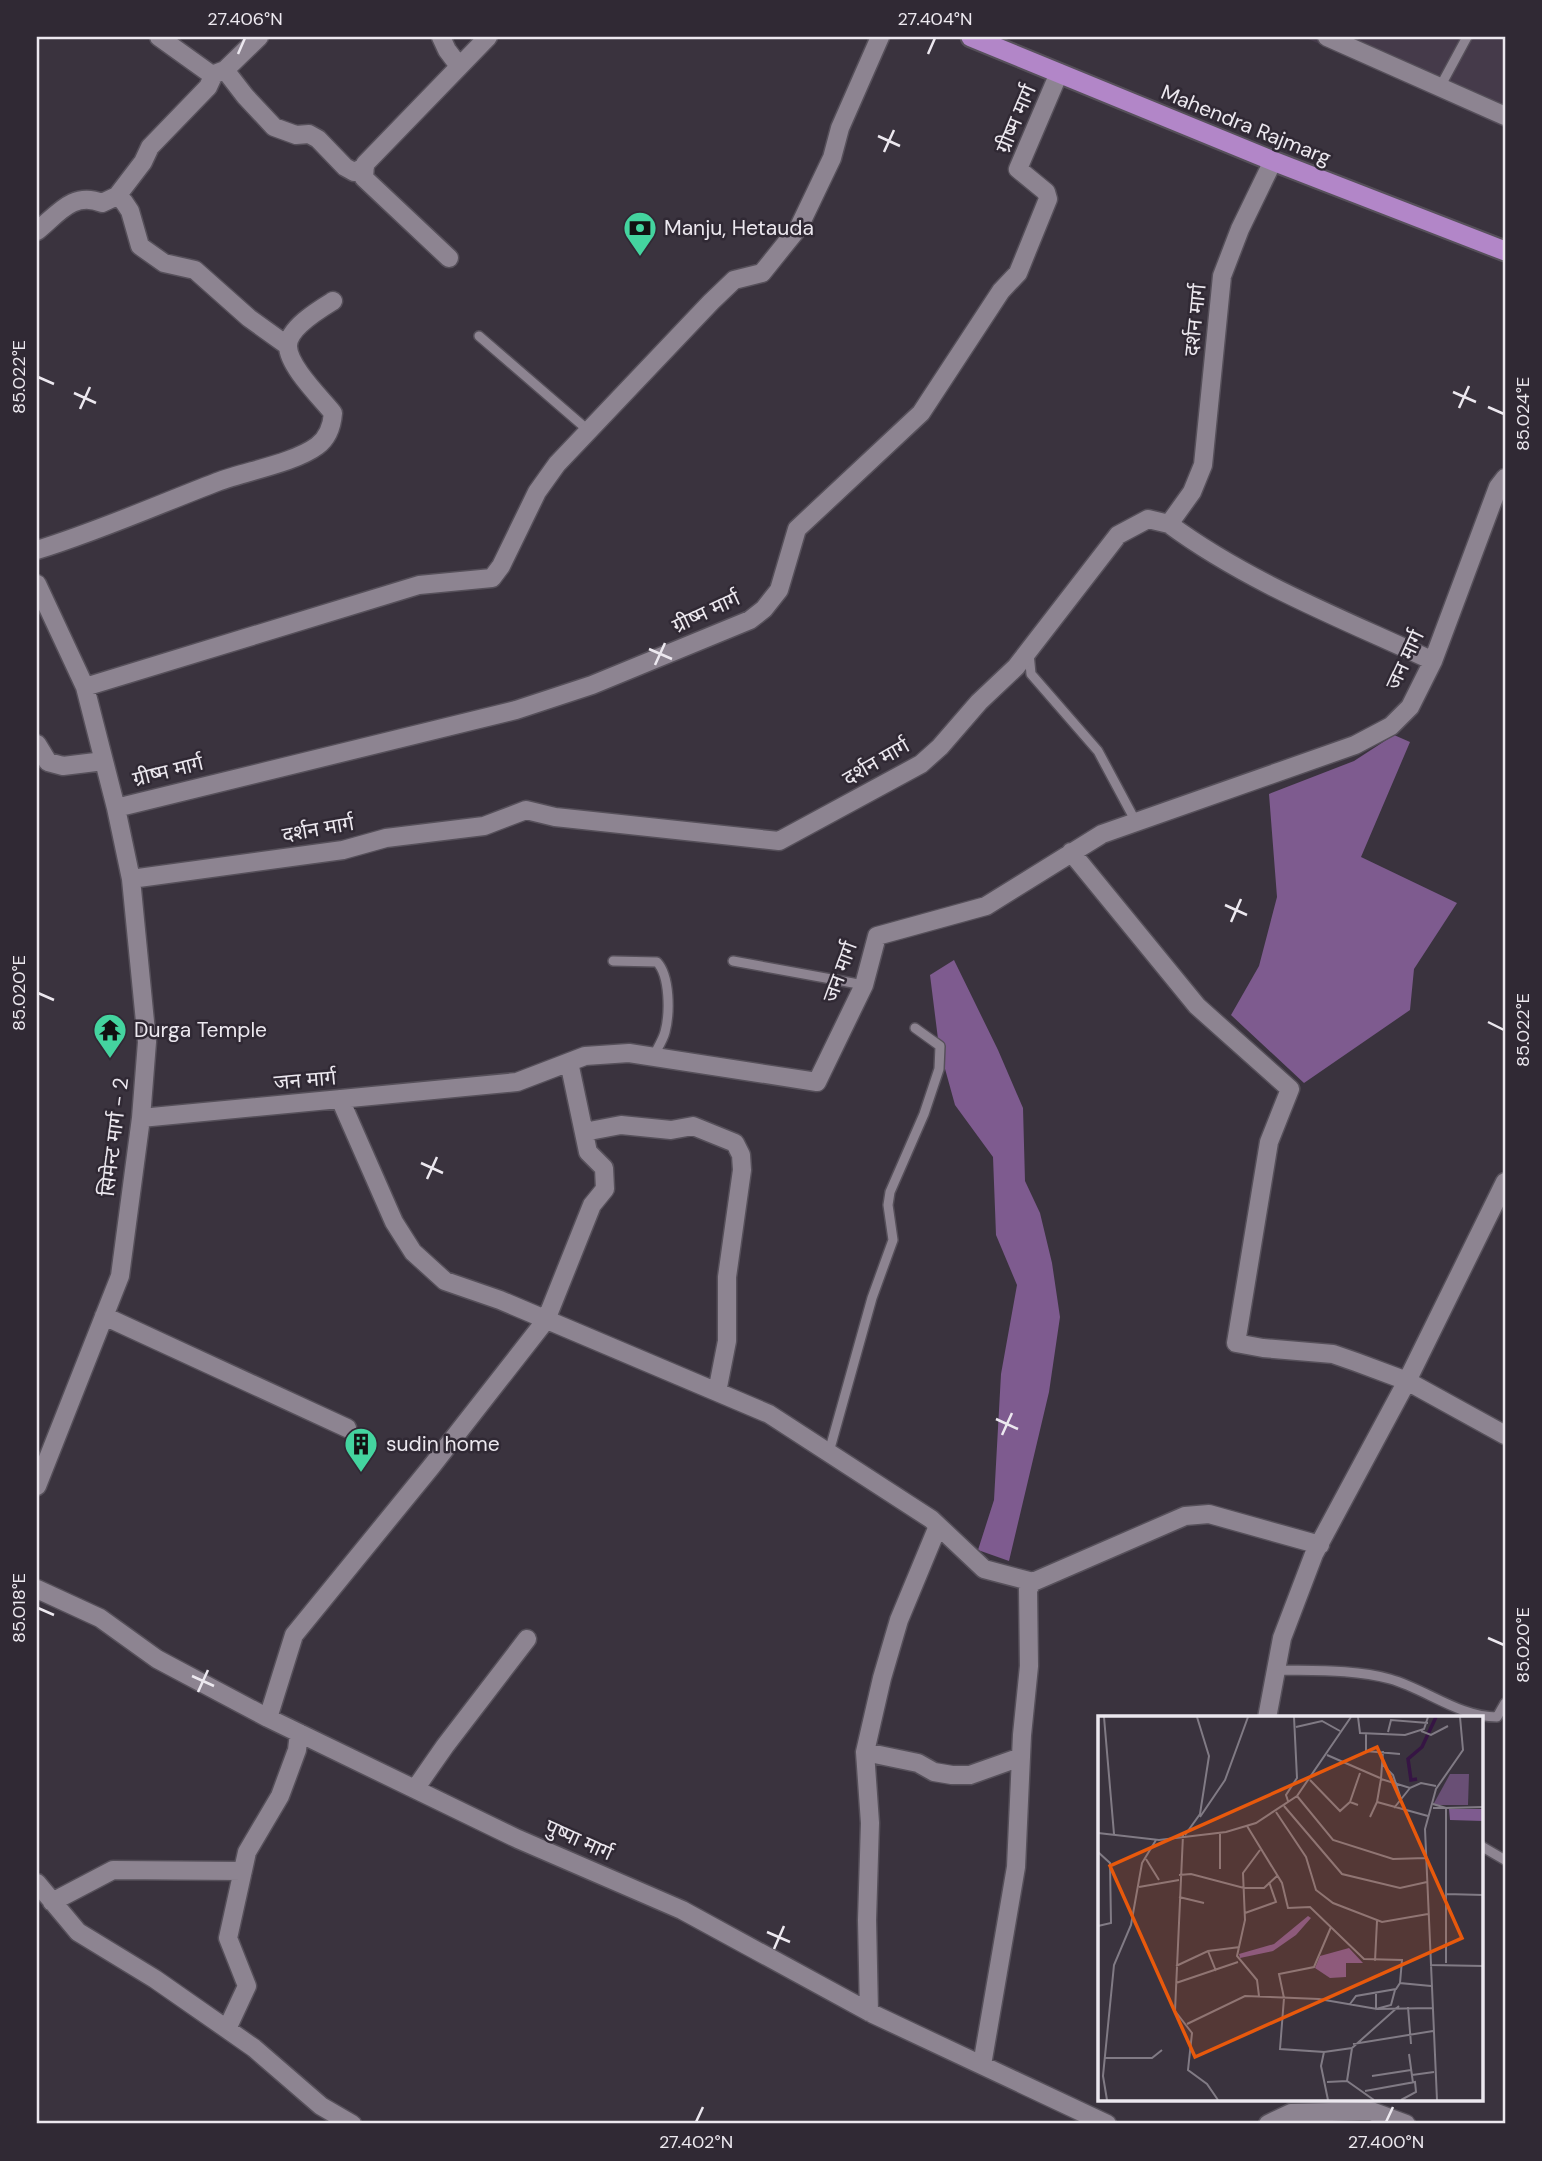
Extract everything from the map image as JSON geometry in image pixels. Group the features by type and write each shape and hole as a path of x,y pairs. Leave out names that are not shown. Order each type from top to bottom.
{"highway":[{"name":"Mahendra Rajmarg","path":"971,37 1273,161 1505,251"}],"street":[{"path":"159,37 220,72 274,127 296,135 309,134 318,139 345,167 354,172 365,167 488,37"},
{"path":"37,231 78,200 89,198 102,203 117,196 143,162 150,147 220,72 259,37"},
{"path":"441,37 459,66"},
{"path":"85,687 419,585 492,578 501,566 537,492 557,464 734,280 762,273 799,227 832,158 840,128 880,37"},
{"path":"1327,37 1505,116"},
{"name":"ग्रीष्म मार्ग","path":"116,808 516,710 592,685 750,620 779,590 797,529 921,413 1001,291 1018,273 1048,199 1045,192 1018,169 1059,73"},
{"name":"दर्शन मार्ग","path":"131,879 343,850 386,838 484,826 526,810 555,817 779,841 921,764 1016,667 1118,535 1148,519 1168,524 1192,492 1203,465 1222,276 1240,229 1273,161"},
{"path":"365,167 364,178 449,258"},
{"path":"117,196 130,211 140,246 164,263 195,270 249,318 288,346"},
{"path":"37,550 92,533 319,445 328,434 333,413 294,365 288,346 291,337 307,317 333,301"},
{"name":"जन मार्ग","path":"141,1118 517,1082 585,1056 629,1053 817,1082 864,985 877,936 986,906 1102,834 1355,745 1391,726 1410,707 1433,661 1498,487 1505,478"},
{"path":"1168,524 1203,550 1269,585 1433,661"},
{"name":"सिमेन्ट मार्ग - 2","path":"37,584 85,687 116,808 131,879 148,1042 120,1276 37,1486"},
{"path":"37,744 48,762 63,766 104,761"},
{"path":"1071,852 1197,1006 1290,1089 1269,1142 1236,1343 1333,1354 1407,1381 1505,1435"},
{"path":"268,1718 294,1635 546,1320 592,1205 605,1189 604,1168 588,1152 569,1062"},
{"path":"340,1099 394,1222 413,1252 446,1281 769,1414 938,1526 984,1569 1033,1582"},
{"path":"584,1132 621,1125 671,1130 693,1126 735,1143 738,1148 742,1170 727,1277 727,1341 717,1392"},
{"path":"1267,1716 1282,1638 1320,1545 1407,1381 1505,1182"},
{"path":"104,1316 347,1428"},
{"path":"982,2065 1016,1867 1021,1757 1029,1666 1028,1589 1033,1582 1185,1516 1209,1514 1320,1545"},
{"path":"869,2012 867,1920 870,1823 865,1752 899,1620 938,1526"},
{"name":"पुष्पा मार्ग","path":"37,1590 100,1618 158,1659 268,1718 518,1839 682,1910 869,2012 1107,2124"},
{"path":"415,1789 444,1746 527,1639"},
{"path":"227,2029 247,1986 228,1938 247,1852 280,1796 296,1751 299,1733"},
{"path":"865,1752 918,1763 934,1772 952,1775 970,1775 1021,1757"},
{"path":"52,1902 113,1870 243,1871"},
{"path":"37,1883 78,1932 155,1979 227,2029 254,2048 321,2106 352,2124"},
{"path":"1268,2124 1291,2106 1371,2111 1406,2124"}],"lane":[{"path":"1440,87 1467,37"},
{"path":"479,335 589,431"},
{"path":"1028,651 1031,674 1098,751 1136,822"},
{"path":"612,961 656,962 663,969 667,1013 665,1032 653,1057"},
{"path":"733,961 864,985"},
{"path":"829,1452 872,1298 893,1240 888,1205 890,1192 916,1136 939,1069 940,1046 915,1028"},
{"path":"1275,1670 1371,1675 1392,1679 1476,1716"},
{"path":"1482,1717 1497,1717 1505,1703"},
{"path":"1482,1847 1505,1860"}],"shaded area":[{"path":"1304,37 1505,37 1505,128"},
{"path":"1394,735 1410,742 1361,857 1457,903 1414,969 1410,1010 1304,1083 1231,1015 1259,966 1277,897 1269,794 1354,761"},
{"path":"954,960 1023,1108 1025,1181 1040,1213 1052,1263 1060,1317 1049,1392 1009,1561 978,1550 994,1500 1001,1374 1017,1285 996,1235 993,1157 955,1105 939,1047 930,975"}],"place":[{"name":"Manju, Hetauda","path":"640,258"},
{"name":"Durga Temple","path":"110,1060"},
{"name":"sudin home","path":"361,1474"}]}
